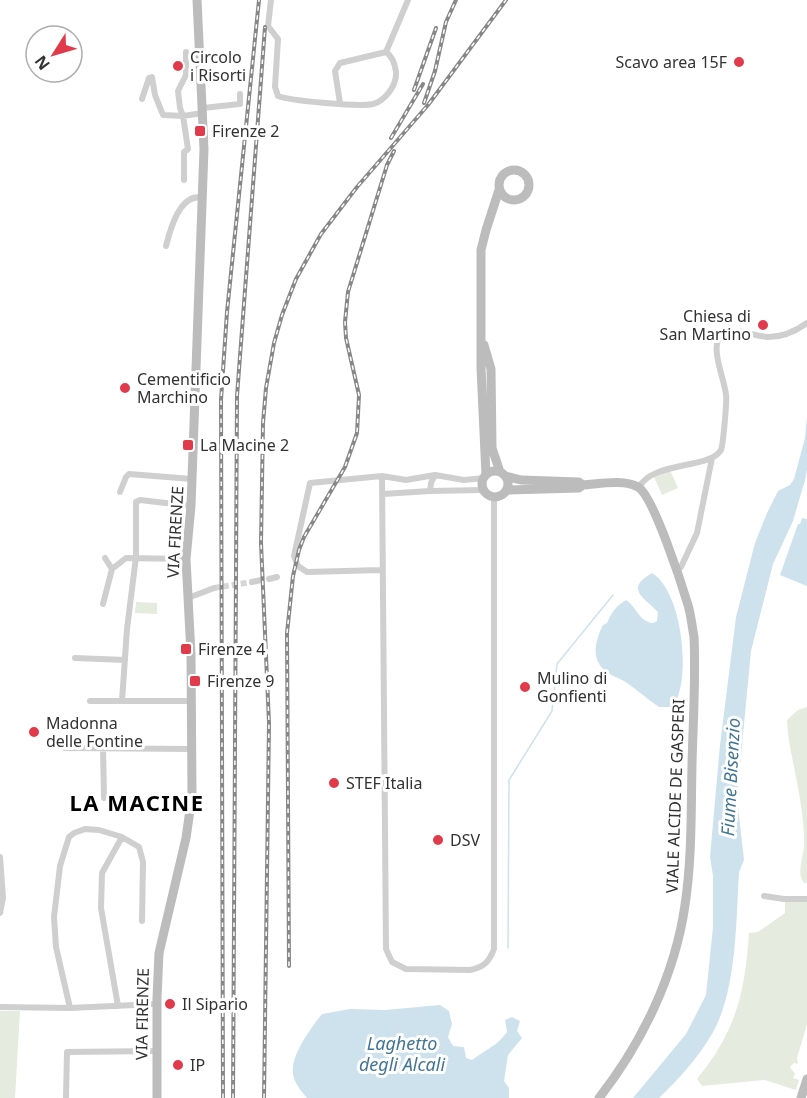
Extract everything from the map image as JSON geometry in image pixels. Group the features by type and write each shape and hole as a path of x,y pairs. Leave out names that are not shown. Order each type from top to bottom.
{"street":[{"name":"VIA FIRENZE","path":"157,1098 156,1004 159,953 186,838 192,796 192,701 186,559 191,506 204,199 203,111 197,0"},
{"path":"271,0 268,26 278,39 276,92 283,98 373,104 385,98 396,75 393,60 386,51"},
{"path":"386,51 408,0"},
{"path":"340,103 335,71 340,63 386,51"},
{"path":"184,180 184,152 188,149 178,91 186,75 186,52"},
{"path":"142,99 148,80 152,77 155,95 163,115 183,116 240,105 240,94"},
{"path":"484,490 481,250 500,190 500,178 505,172 516,170 524,174 529,181 526,194 520,199 512,200 504,197 500,190"},
{"path":"166,246 172,223 204,184"},
{"path":"190,202 204,199"},
{"path":"491,218 512,200"},
{"path":"190,202 201,212 202,221"},
{"path":"506,490 579,488 583,485 629,484 639,487 642,481 669,468 712,458 722,446 726,400 716,351 718,339 724,333 735,332 766,337 779,336 807,323"},
{"path":"382,494 484,490 494,496 501,495 506,490 508,483 492,448 491,369 482,337"},
{"path":"676,570 681,567 697,532 712,458"},
{"path":"382,570 308,572 302,570 296,563 294,552 310,483 382,476 406,480 435,475 464,480 485,477 493,471 520,480 579,482 583,485"},
{"path":"120,492 129,474 192,479"},
{"path":"430,491 430,483 435,475"},
{"path":"382,476 386,949 392,962 406,969 470,970 480,968 491,958 494,949 494,496"},
{"name":"VIALE ALCIDE DE GASPERI","path":"599,1098 639,1039 652,1011 678,940 685,905 691,822 694,637 689,607 676,570 651,503 639,487"},
{"path":"122,701 136,557 138,501 191,506"},
{"path":"105,558 112,569"},
{"path":"103,604 112,569 126,558 186,559"},
{"path":"269,579 277,577"},
{"path":"252,582 261,580"},
{"path":"188,598 214,588"},
{"path":"75,658 125,660"},
{"path":"90,701 192,701"},
{"path":"58,740 59,745 65,748 192,749"},
{"path":"103,748 104,798"},
{"path":"70,1008 56,947 54,917 60,866 69,837 85,829 99,830 134,842 142,854 142,921"},
{"path":"118,1006 101,908 102,873 122,837"},
{"path":"0,857 3,898 0,913"},
{"path":"764,896 807,899"},
{"path":"0,1007 70,1008 156,1004"},
{"path":"66,1098 67,1052 157,1051"},
{"path":"801,1098 807,1079"}],"shaded area":[{"path":"670,470 678,488 662,495 654,477"},
{"path":"136,602 157,603 157,614 135,613"},
{"path":"807,707 807,883 804,883 800,875 804,847 803,819 787,720 798,710"},
{"path":"807,901 807,1024 797,1058 798,1064 794,1063 790,1067 795,1074 793,1078 799,1080 796,1090 765,1080 702,1086 697,1079 721,1044 736,1011 745,974 749,933 758,932 785,913 785,902"},
{"path":"0,1011 20,1011 15,1098 0,1098"}],"water":[{"name":"Fiume Bisenzio","path":"807,416 805,480 793,521 773,564 751,651 737,798 744,860 739,872 734,955 726,997 712,1034 681,1076 659,1098 633,1098 686,1034 706,995 713,927 713,876 710,857 720,745 736,617 755,543 767,513 778,491 790,485 794,479 805,438"},
{"path":"802,518 807,519 807,586 780,575"},
{"path":"652,573 662,583 670,597 681,634 683,654 680,690 675,703 670,707 659,707 624,681 609,673 598,662 596,656 596,644 603,625 607,623 617,607 626,600 644,620 653,623 657,621 658,612 639,593 638,588 639,584"},
{"name":"Laghetto degli Alcali","path":"440,1005 449,1011 452,1024 448,1037 453,1046 464,1047 466,1058 472,1060 503,1037 507,1032 505,1020 512,1017 520,1021 517,1031 522,1038 508,1055 504,1081 509,1088 509,1098 307,1098 296,1083 293,1070 297,1053 306,1035 322,1014 350,1009 385,1010"}],"waterway":[{"path":"508,948 509,780 552,711 557,664 613,595"}],"tunnel":[{"path":"214,588 252,582"}],"railway":[{"path":"223,1098 221,400 227,312 259,0"},
{"path":"424,103 435,71 446,22 456,0"},
{"path":"264,1098 269,723 261,543 263,423 274,343 296,279 321,234 357,187 428,105 506,0"},
{"path":"233,1098 237,396 265,27"},
{"path":"414,90 436,28"},
{"path":"391,138 423,84"},
{"path":"289,966 287,633 293,576 304,537 345,467 357,433 359,395 346,338 348,292 387,165 394,151"}],"place":[{"name":"Scavo area 15F","path":"739,62"},
{"name":"Circolo i Risorti","path":"178,66"},
{"name":"Firenze 2","path":"200,131"},
{"name":"Chiesa di San Martino","path":"763,325"},
{"name":"Cementificio Marchino","path":"125,388"},
{"name":"La Macine 2","path":"188,445"},
{"name":"Firenze 4","path":"186,649"},
{"name":"Firenze 9","path":"195,681"},
{"name":"Mulino di Gonfienti","path":"525,687"},
{"name":"Madonna delle Fontine","path":"34,732"},
{"name":"STEF Italia","path":"334,783"},
{"name":"DSV","path":"438,840"},
{"name":"Il Sipario","path":"170,1004"},
{"name":"IP","path":"178,1065"}],"district":[{"name":"LA MACINE","path":"137,802"}]}
